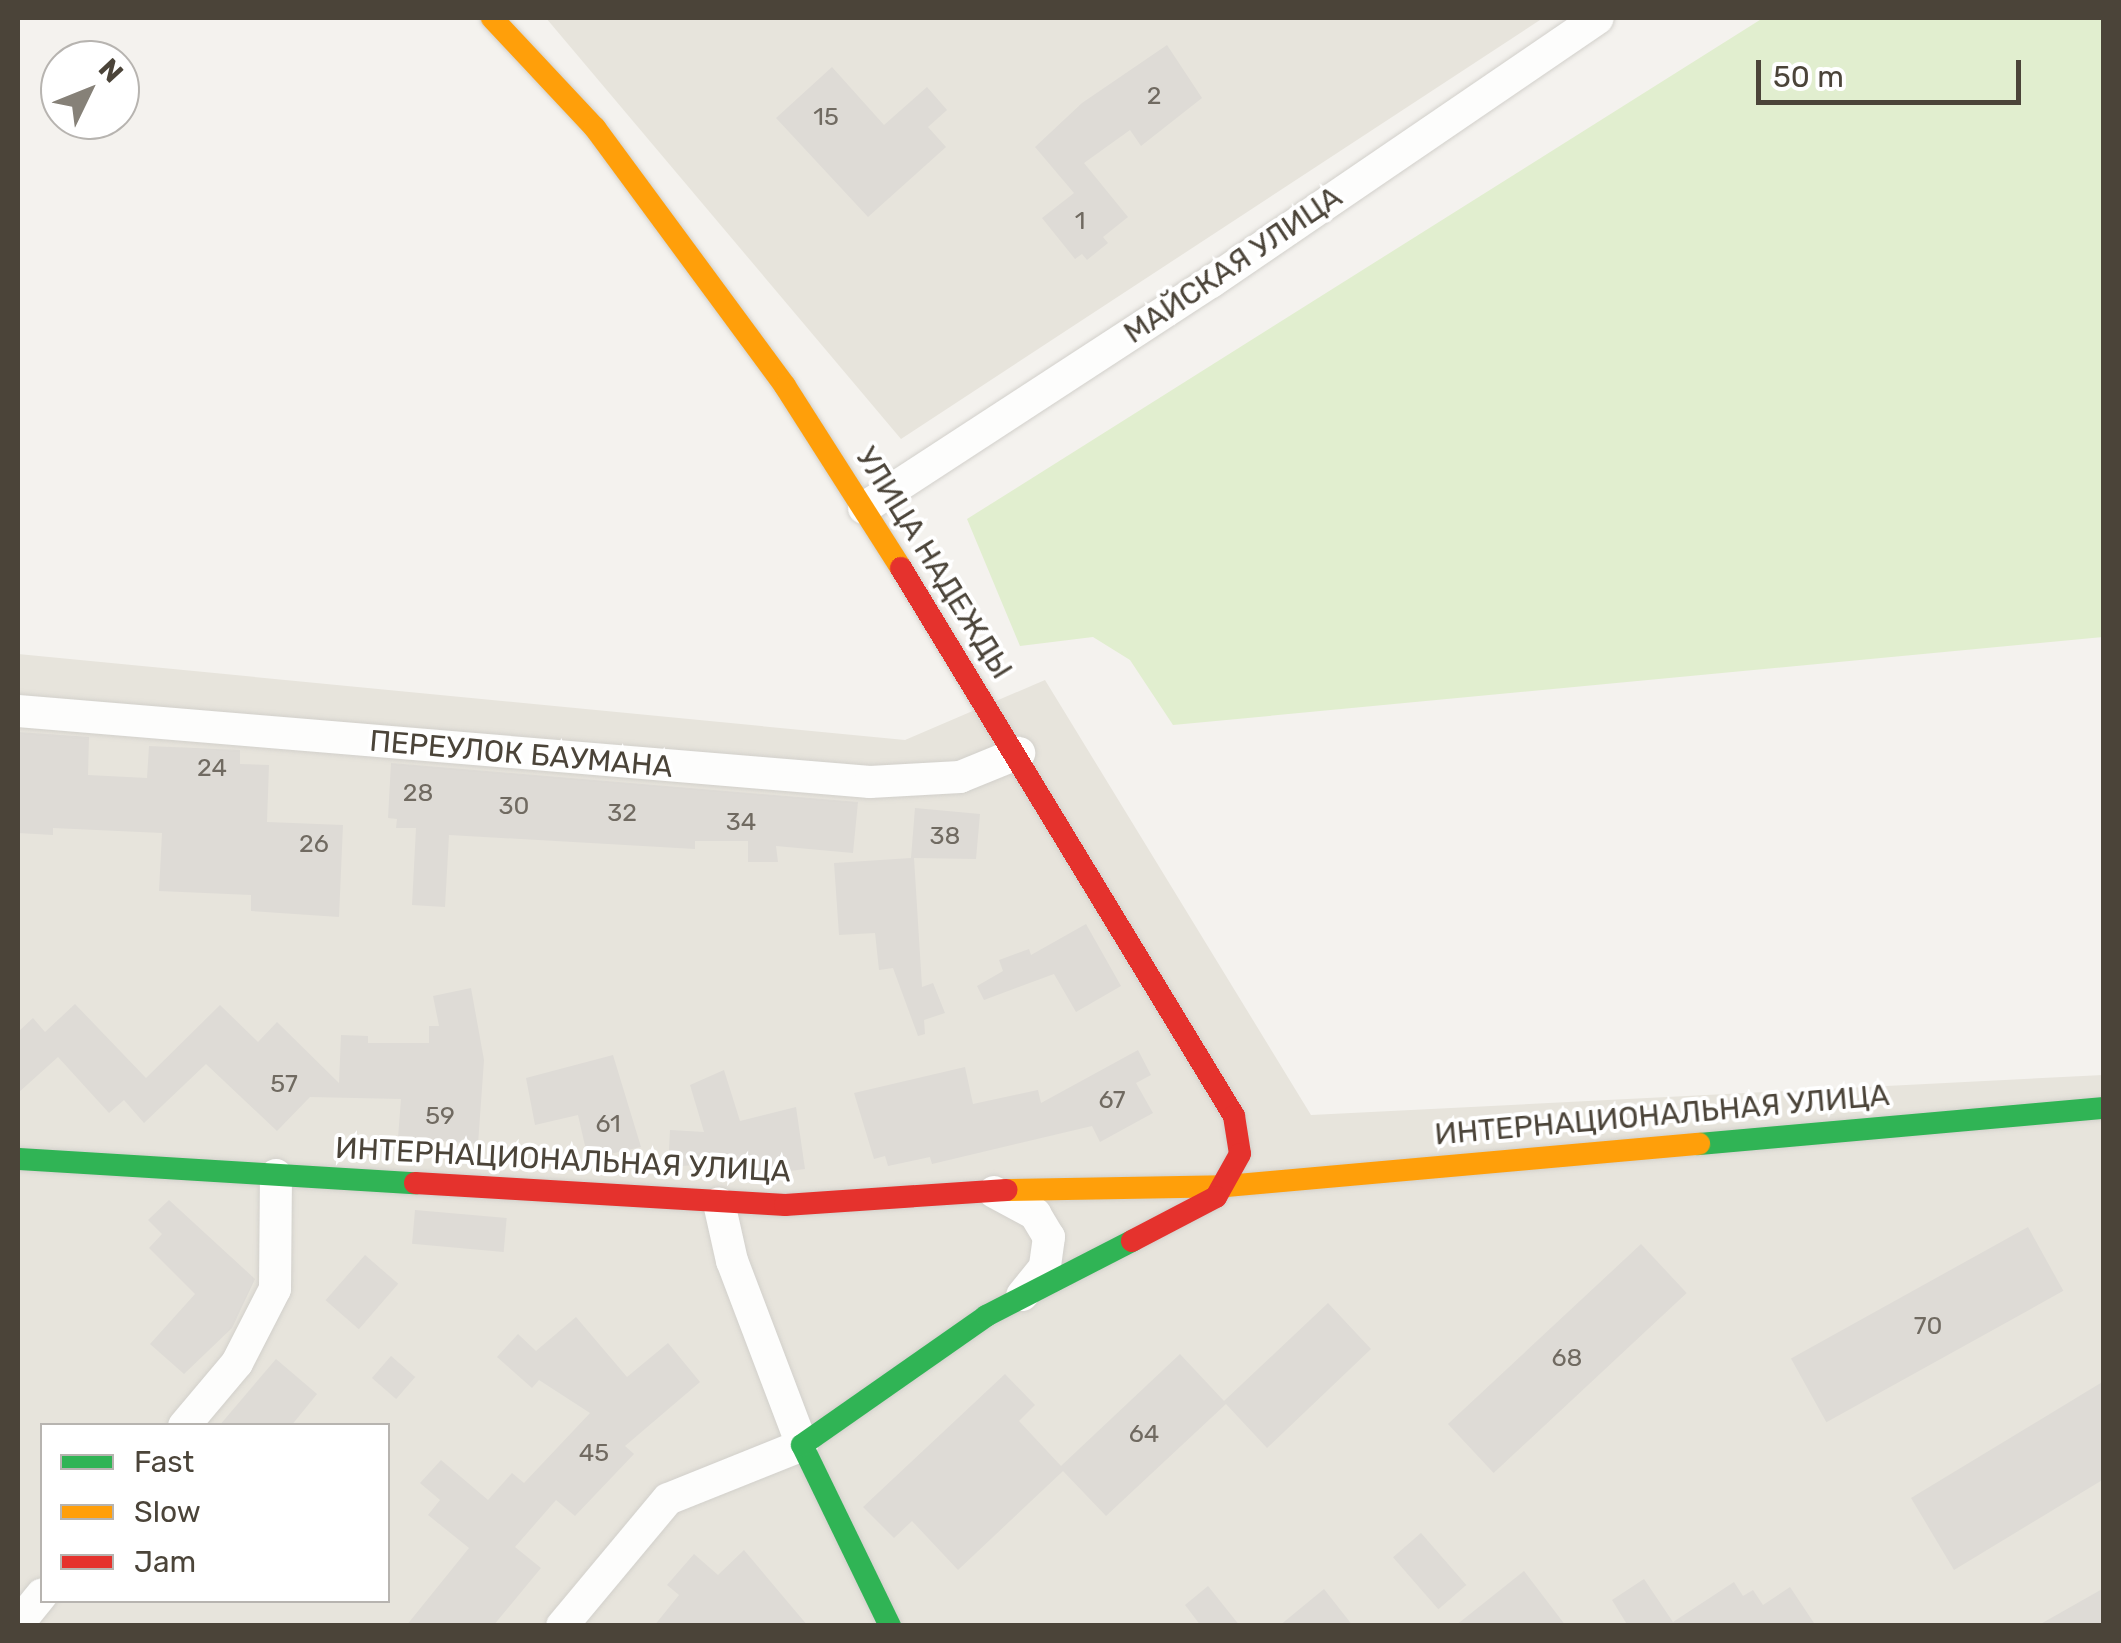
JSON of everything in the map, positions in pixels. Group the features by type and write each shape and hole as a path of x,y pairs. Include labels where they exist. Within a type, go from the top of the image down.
{"street":[{"name":"МАЙСКАЯ УЛИЦА","path":"864,508 1211,282 1598,18"},
{"name":"УЛИЦА НАДЕЖДЫ","path":"497,19 595,128 683,242 864,508 1019,753 1224,1093 1240,1154 1226,1186"},
{"name":"ПЕРЕУЛОК БАУМАНА","path":"18,711 870,782 960,777 1019,753"},
{"name":"ИНТЕРНАЦИОНАЛЬНАЯ УЛИЦА","path":"18,1159 720,1204 990,1190 1226,1186 2104,1108"},
{"path":"187,1423 237,1363 275,1289 276,1175"},
{"path":"562,1626 668,1499 802,1444 1020,1296 1178,1220 1226,1186"},
{"path":"990,1190 1035,1214 1049,1237 1045,1267 1020,1296"},
{"path":"720,1204 732,1261 802,1444 890,1626"},
{"path":"18,1624 40,1596"}],"shaded area":[{"path":"546,18 1543,18 901,439"},
{"path":"18,654 905,740 1045,680 1311,1115 2103,1075 2103,1625 18,1625"}],"green space":[{"path":"1763,18 2103,18 2103,637 1173,725 1130,660 1093,637 1020,646 967,519"}],"building":[{"path":"1167,45 1202,98 1141,146 1130,130 1084,163 1128,217 1103,237 1108,243 1087,260 1082,254 1075,259 1042,218 1074,193 1035,147 1082,103"},
{"path":"832,67 884,125 927,87 947,110 928,127 946,147 868,217 776,118"},
{"path":"18,732 89,737 88,775 147,778 149,746 240,750 240,764 269,765 267,822 343,825 339,917 251,911 251,895 159,891 162,833 53,828 53,835 18,833"},
{"path":"391,763 858,802 853,853 776,846 778,862 748,862 748,841 695,841 695,849 449,835 445,907 412,905 416,828 396,828 397,819 388,818"},
{"path":"915,808 980,814 976,859 914,858 922,987 933,983 945,1013 924,1020 925,1034 918,1036 893,968 879,970 875,933 839,935 834,863 911,858"},
{"path":"1086,924 1121,986 1076,1012 1054,974 984,1000 977,986 1003,971 999,960 1029,949 1031,955"},
{"path":"471,988 484,1060 478,1144 398,1138 401,1099 310,1097 277,1131 206,1064 144,1123 124,1100 109,1113 58,1057 18,1093 18,1032 33,1018 45,1032 75,1004 146,1078 220,1005 258,1042 277,1022 339,1083 341,1035 368,1036 368,1043 429,1043 429,1026 439,1026 433,996"},
{"path":"1138,1050 1151,1075 1136,1083 1153,1113 1100,1142 1092,1126 932,1164 930,1157 888,1166 885,1156 874,1159 854,1093 965,1067 973,1104 1038,1090 1041,1103"},
{"path":"613,1055 641,1147 588,1159 578,1115 535,1125 526,1078"},
{"path":"724,1070 740,1121 796,1107 805,1169 752,1176 750,1161 668,1167 670,1130 704,1132 690,1085"},
{"path":"169,1200 255,1279 232,1328 184,1374 150,1344 195,1294 149,1248 162,1234 148,1220"},
{"path":"415,1210 507,1218 504,1252 412,1244"},
{"path":"2028,1227 2063,1291 1826,1422 1791,1358"},
{"path":"1641,1244 1687,1293 1494,1473 1448,1424"},
{"path":"365,1255 398,1284 359,1329 326,1300"},
{"path":"1328,1303 1371,1349 1267,1448 1226,1404 1106,1516 1063,1471 958,1570 912,1521 894,1538 863,1507 1005,1374 1035,1405 1019,1421 1061,1466 1180,1354 1224,1401"},
{"path":"576,1317 627,1377 668,1343 700,1382 625,1446 634,1454 575,1516 556,1500 515,1547 541,1568 493,1626 406,1626 469,1548 428,1515 440,1500 420,1483 441,1460 488,1500 512,1473 524,1483 590,1413 539,1380 532,1388 497,1357 518,1334 536,1351"},
{"path":"391,1356 415,1377 396,1399 372,1378"},
{"path":"276,1359 317,1394 293,1423 222,1423"},
{"path":"2104,1381 2104,1479 1954,1570 1911,1498"},
{"path":"1421,1533 1466,1585 1438,1609 1393,1557"},
{"path":"744,1550 808,1626 654,1626 679,1595 667,1585 694,1554 718,1575"},
{"path":"1524,1571 1566,1626 1455,1626"},
{"path":"1644,1579 1673,1622 1734,1582 1743,1596 1753,1590 1763,1605 1790,1587 1816,1626 1628,1626 1612,1600"},
{"path":"1208,1586 1240,1626 1201,1626 1185,1605"},
{"path":"2104,1588 2104,1626 2037,1626"},
{"path":"1324,1589 1353,1626 1279,1626"}],"traffic: fast":[{"path":"1699,1144 2104,1108"},
{"path":"18,1159 415,1183"},
{"path":"890,1626 802,1445 986,1316 1132,1241"}],"traffic: slow":[{"path":"492,18 595,128 785,386 901,568"},
{"path":"1006,1190 1226,1186 1699,1144"}],"traffic: jam":[{"path":"901,568 1234,1116 1240,1154 1216,1197 1132,1241"},
{"path":"415,1183 785,1205 1006,1190"}]}
